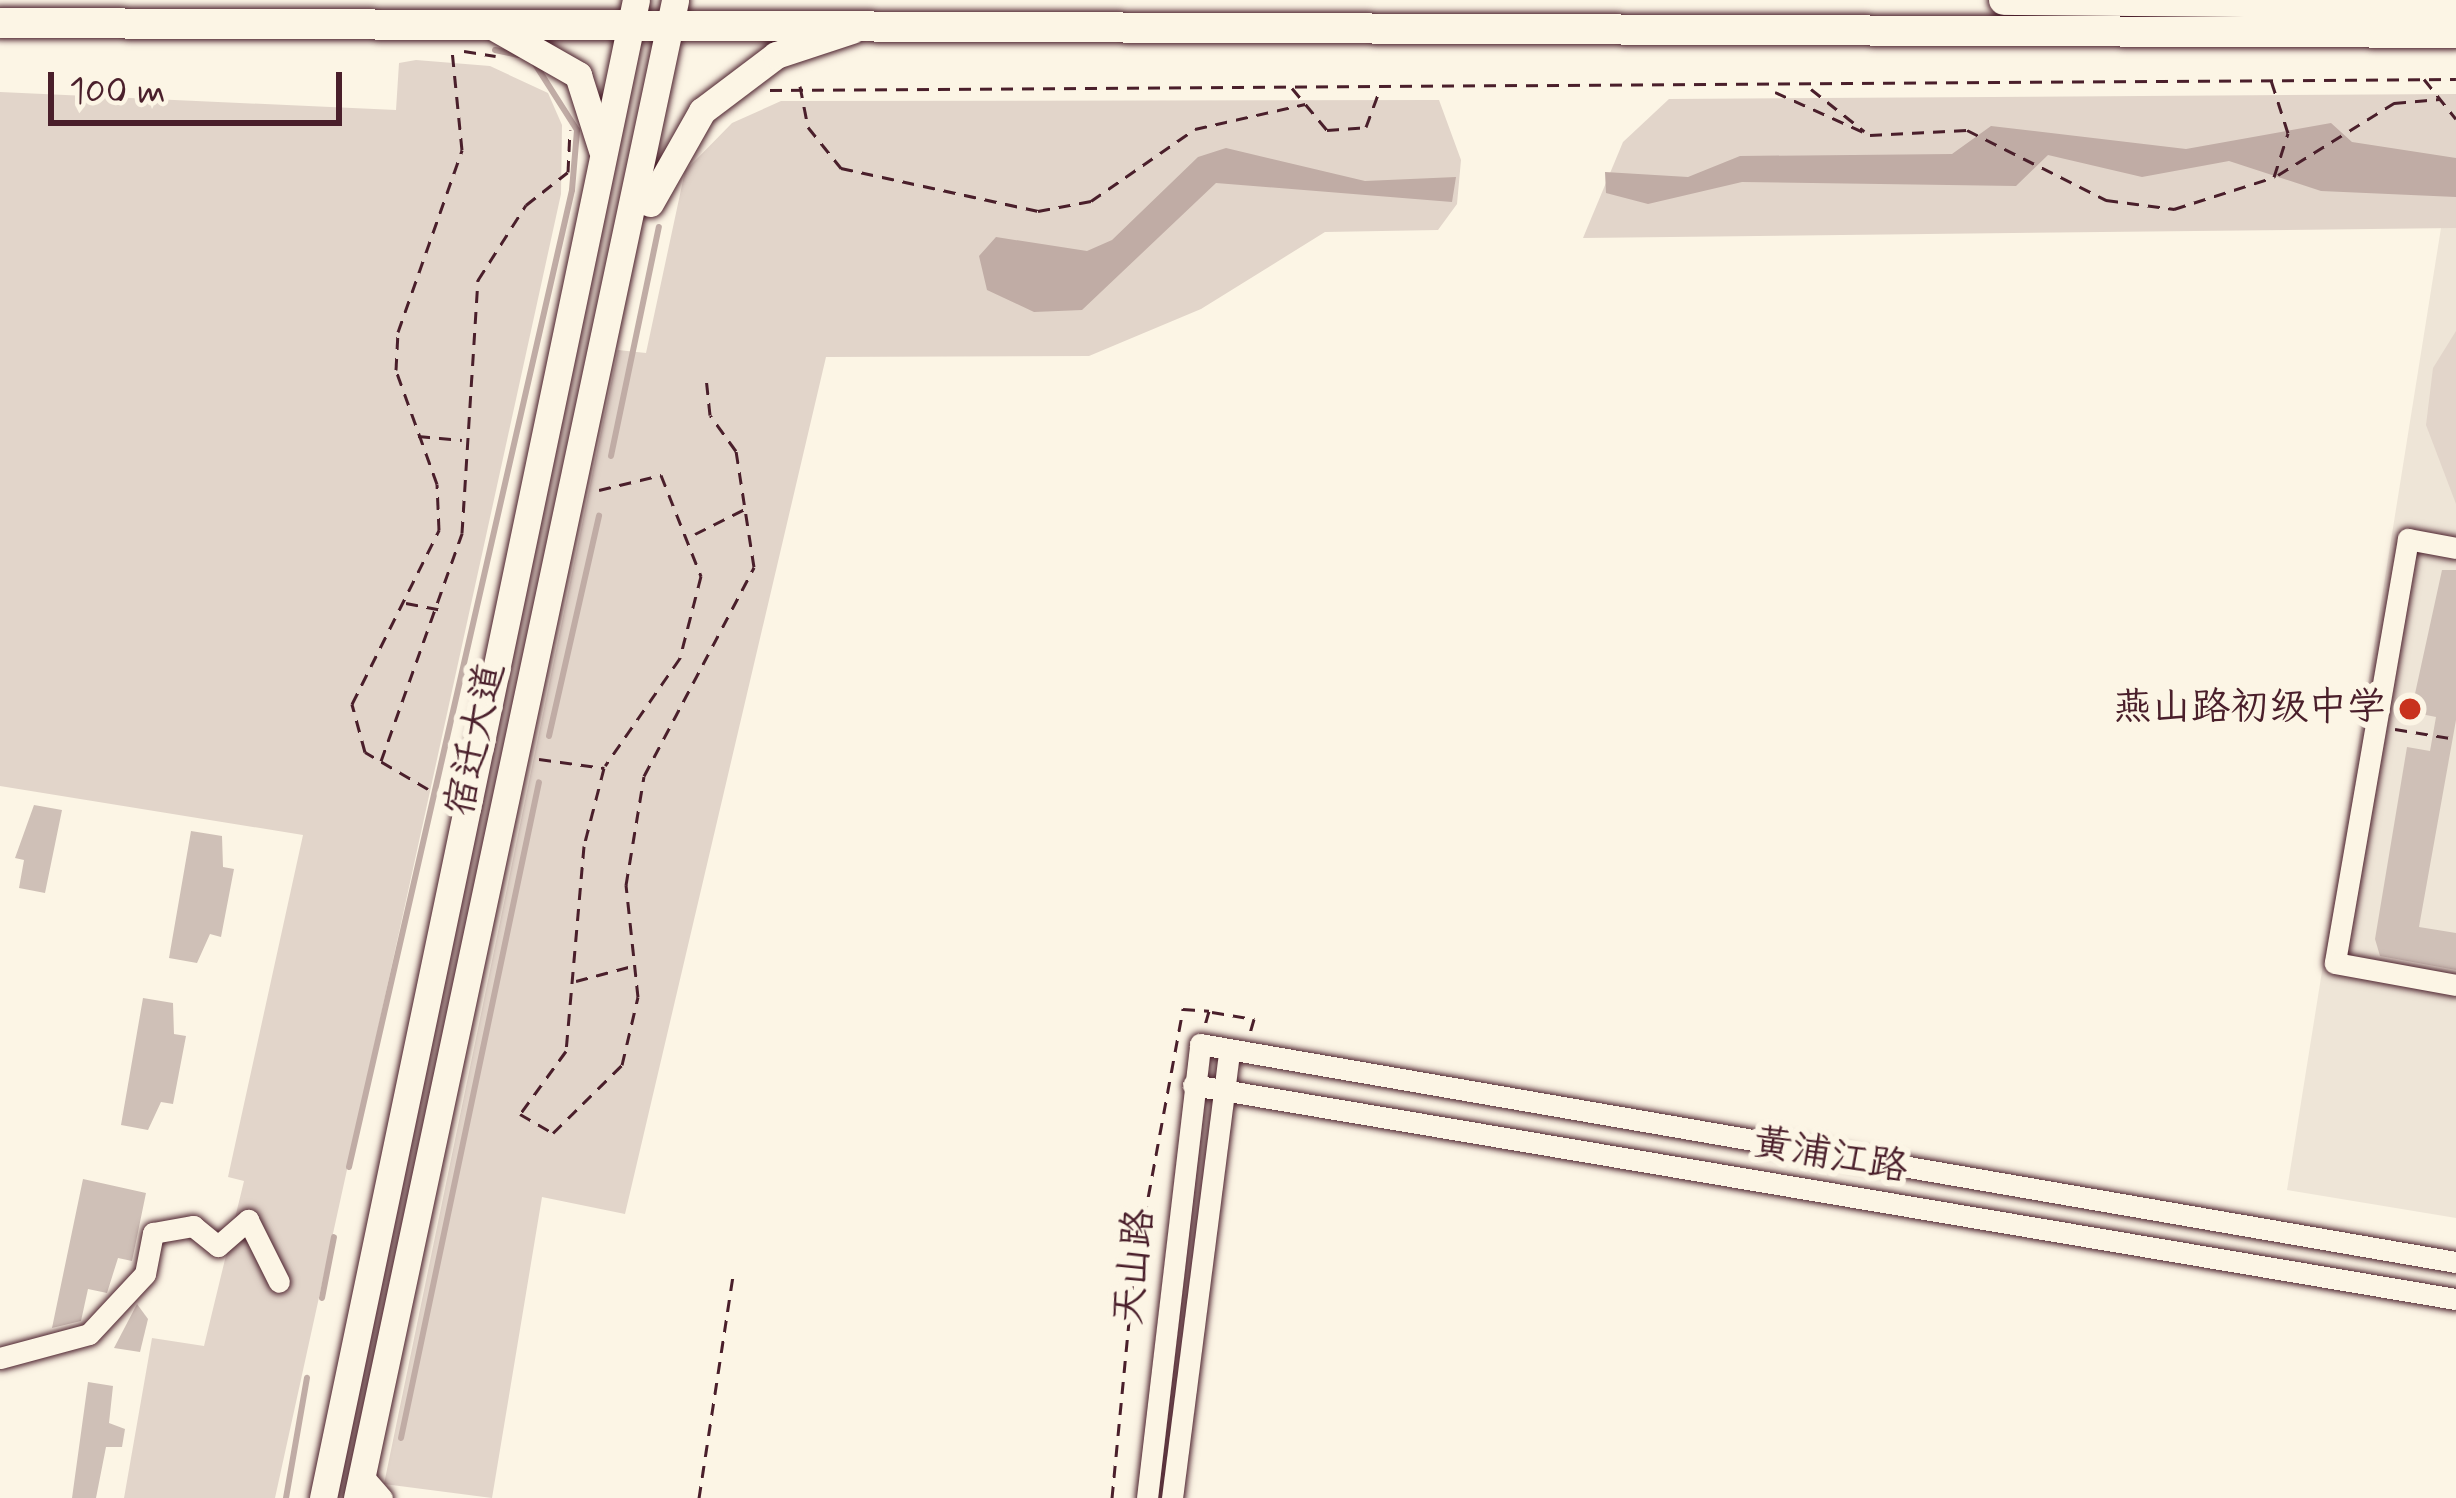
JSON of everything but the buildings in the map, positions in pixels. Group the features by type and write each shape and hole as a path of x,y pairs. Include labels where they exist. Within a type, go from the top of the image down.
{"highway":[{"path":"2004,0 2456,4"},
{"path":"0,23 490,25 674,13 858,28 2456,34"}],"main road":[{"name":"宿迁大道","path":"359,1486 674,13"},
{"name":"宿迁大道","path":"323,1498 635,14"},
{"path":"490,25 578,75 601,121 603,175"},
{"path":"613,302 667,155 702,111 776,56 858,28"}],"street":[{"path":"2456,548 2408,539 2335,963 2456,985"},
{"name":"黄浦江路","path":"1200,1044 2456,1262"},
{"name":"天山路","path":"1147,1498 1200,1044"},
{"name":"天山路","path":"1172,1498 1219,1091 1229,1049"},
{"name":"黄浦江路","path":"1193,1085 2456,1299"},
{"path":"0,1358 88,1334 145,1274 153,1233 193,1226 218,1246 248,1220 279,1282"},
{"path":"359,1486 382,1498"}],"path":[{"path":"428,49 504,58"},
{"path":"428,790 381,761 353,730 352,704 404,603 442,507 416,436 398,332 462,150 452,50"},
{"path":"2270,78 2288,134 2274,176"},
{"path":"750,95 799,84 1810,89 2270,78 2456,79"},
{"path":"2424,79 2456,119"},
{"path":"799,84 808,127 841,168 1038,211 1091,201 1195,130 1305,104"},
{"path":"1291,87 1327,130 1366,128 1381,88"},
{"path":"1772,89 1870,135 1967,130 2134,206 2216,204 2274,176 2394,103 2440,99"},
{"path":"1810,89 1870,135"},
{"path":"381,761 439,609 462,533 464,440 478,280 526,205 568,172 566,114"},
{"path":"572,489 661,475 693,535 696,617 662,689 604,768 584,846 574,981 561,1064 526,1093 520,1114 553,1133 622,1065 636,965 626,885 644,776 746,599 748,507 706,380"},
{"path":"416,436 464,440"},
{"path":"693,535 748,507"},
{"path":"404,603 439,609"},
{"path":"2376,725 2456,739"},
{"path":"514,756 604,768"},
{"path":"574,981 636,965"},
{"path":"1112,1498 1133,1279 1183,1009 1209,1011 1200,1044"},
{"path":"698,1498 734,1276"}],"shaded area":[{"path":"399,63 490,66 548,93 562,125 561,194 275,1498 124,1498 152,1338 204,1346 244,1181 228,1177 303,835 0,786 0,92 396,110"},
{"path":"2456,94 2456,228 1583,238 1623,142 1669,99"},
{"path":"1439,100 1461,160 1457,204 1438,230 1325,232 1201,309 1089,356 826,357 625,1214 542,1197 492,1498 384,1484 618,350 646,353 685,171 732,123 781,101"},
{"path":"2331,123 2352,142 2456,158 2456,197 2321,191 2229,161 2142,177 2048,155 2016,186 1742,182 1648,204 1606,193 1605,172 1688,177 1740,156 1952,154 1991,126 2186,149"},
{"path":"1226,148 1365,181 1456,177 1452,202 1216,183 1082,310 1034,312 987,290 979,256 996,237 1087,251 1112,240 1198,157"},
{"name":"燕山路初级中学","path":"2441,228 2456,228 2456,1218 2287,1190"},
{"path":"2456,331 2456,504 2426,425 2433,368"}],"waterway":[{"path":"495,50 518,55"},
{"path":"349,1167 572,190 577,130 535,64"},
{"path":"611,456 659,227"},
{"path":"549,736 599,516"},
{"path":"401,1438 539,782"},
{"path":"322,1298 334,1237"},
{"path":"286,1498 307,1378"}],"place":[{"name":"燕山路初级中学","path":"2410,709"}]}
